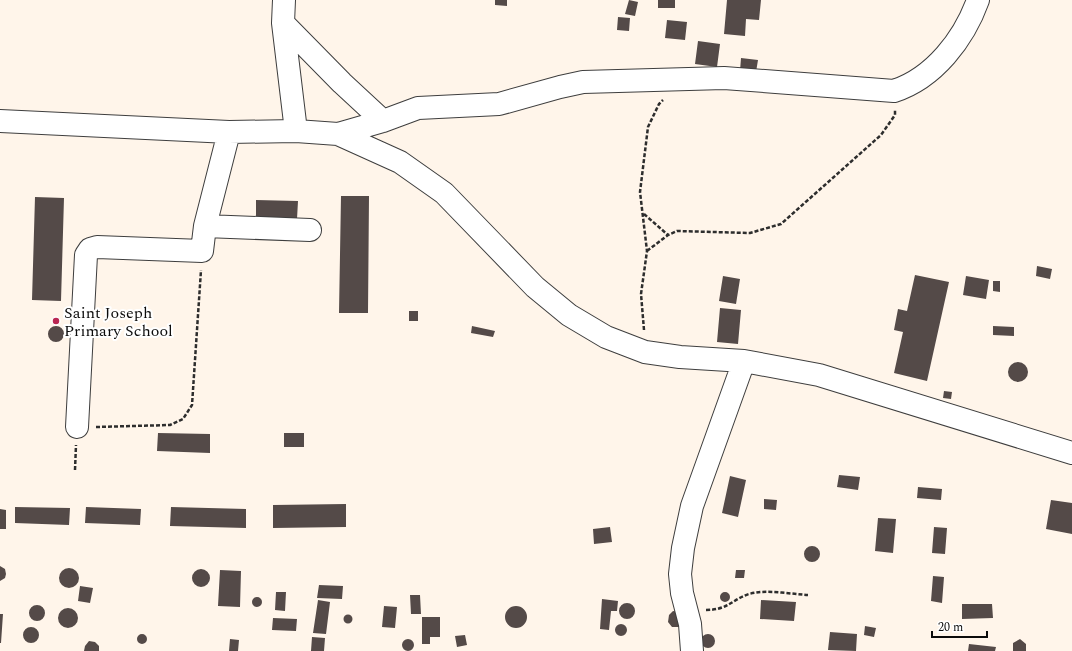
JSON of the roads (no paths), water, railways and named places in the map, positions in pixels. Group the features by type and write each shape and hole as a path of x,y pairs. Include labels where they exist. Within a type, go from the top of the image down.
{"street":[{"path":"284,0 283,23 296,131"},
{"path":"0,121 229,132 296,131 338,134 383,121 418,108 499,104 560,86 583,82 724,78 894,91 911,86 947,56 972,16 978,0"},
{"path":"283,23 342,83 383,121"},
{"path":"77,427 86,255 90,249 97,246 202,251 205,226 229,132"},
{"path":"338,134 400,162 444,193 536,287 569,315 606,337 645,352 744,361 819,375 1072,453"},
{"path":"205,226 310,230"},
{"path":"692,651 690,624 680,574 683,548 692,506 744,361"}],"place":[{"name":"Saint Joseph Primary School","path":"56,321"}]}
